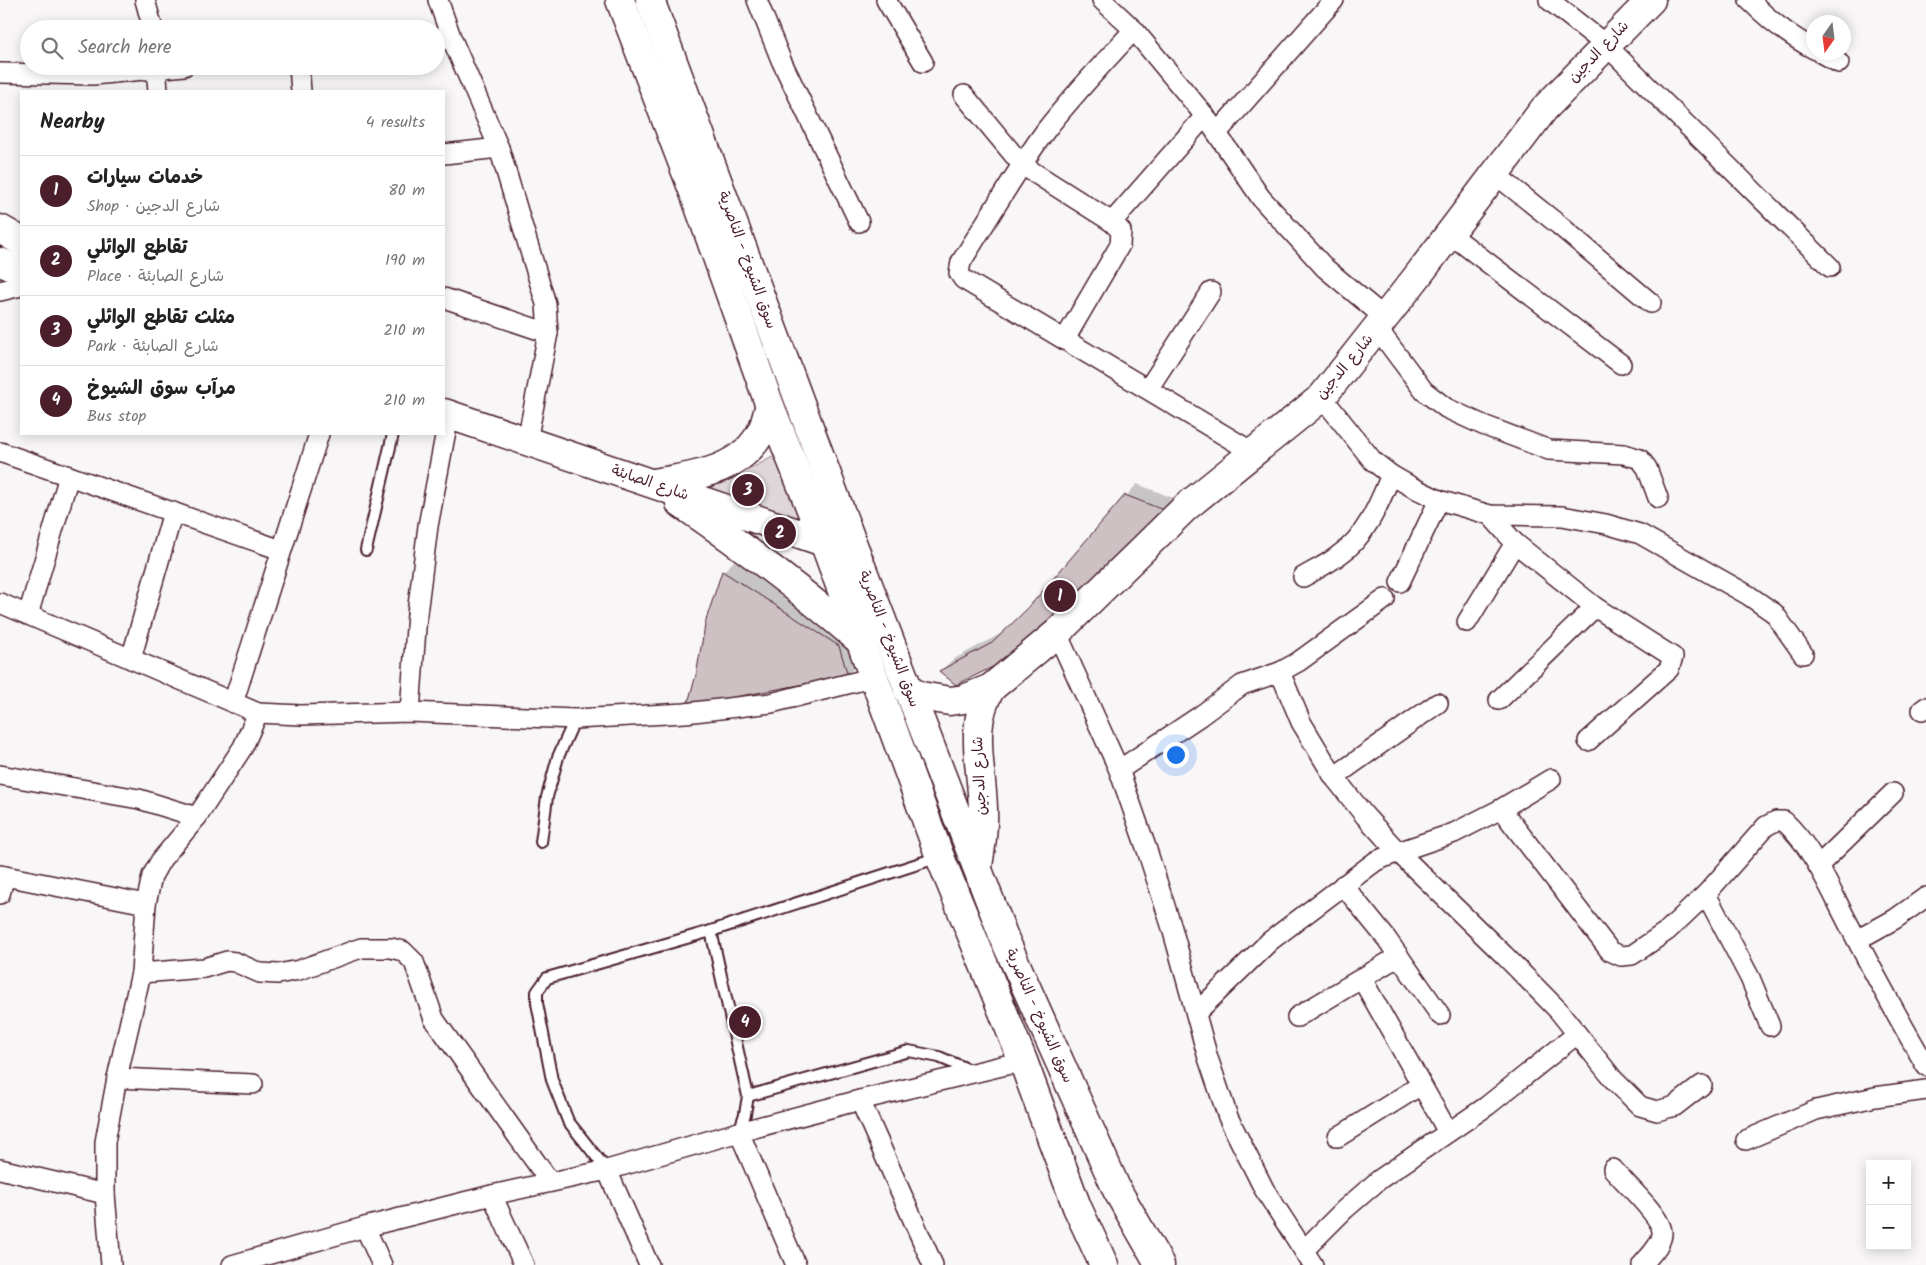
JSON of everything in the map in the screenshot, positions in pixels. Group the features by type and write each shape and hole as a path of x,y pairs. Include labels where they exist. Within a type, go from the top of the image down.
{"main road":[{"name":"سوق الشيوخ - الناصرية","path":"620,0 696,198 770,406 875,677 940,857 1023,1061 1078,1207 1104,1265"},
{"name":"سوق الشيوخ - الناصرية","path":"650,0 856,554 1005,940 1117,1190 1160,1265"},
{"name":"شارع الدجين","path":"908,690 928,698 950,701 971,697 991,688 1057,633 1186,507 1322,397 1450,234 1544,109 1651,0"},
{"path":"0,229 20,241"},
{"path":"0,262 20,270"},
{"path":"652,484 707,473 730,464 748,449 762,430 770,406"},
{"name":"شارع الصابئة","path":"446,414 856,554"},
{"path":"652,484 759,558 811,598 860,641"},
{"name":"شارع الدجين","path":"978,866 984,812 978,723 982,705 991,688"},
{"path":"1078,1207 1117,1190"}],"street":[{"path":"145,0 151,20"},
{"path":"438,0 441,20"},
{"path":"757,0 785,69 859,222"},
{"path":"886,0 923,62"},
{"path":"1102,0 1134,30 1205,116 1261,198 1325,268 1381,323 1424,391 1446,408 1483,425 1549,450 1624,454 1640,458 1647,468 1658,498"},
{"path":"1217,133 1334,0"},
{"path":"1550,0 1606,45 1830,267"},
{"path":"1750,0 1766,17 1806,45"},
{"path":"1134,30 1066,105 1022,165 961,262 959,273 963,279 1254,453"},
{"path":"445,40 499,148 546,304 548,333 527,441"},
{"path":"1833,60 1839,64"},
{"path":"0,73 20,73"},
{"path":"157,75 158,90"},
{"path":"299,75 300,90"},
{"path":"964,95 1022,165 1112,222 1121,231 1120,245 1065,339"},
{"path":"1112,222 1205,116"},
{"path":"445,154 499,148"},
{"path":"1495,174 1559,224 1651,303"},
{"path":"1450,234 1621,364"},
{"path":"0,291 20,286"},
{"path":"1148,389 1211,292"},
{"path":"445,298 548,333"},
{"path":"1322,397 1373,461 1391,475 1439,500 1490,515 1562,516 1606,524 1640,534 1748,595 1774,613 1803,654"},
{"path":"233,702 319,435"},
{"path":"410,712 417,614 428,526 443,435"},
{"path":"0,452 281,550"},
{"path":"1303,577 1341,554 1362,532 1379,504 1391,475"},
{"path":"28,615 69,476"},
{"path":"1400,582 1439,500"},
{"path":"131,659 172,512"},
{"path":"1490,515 1515,543 1595,607 1673,657 1669,669 1588,741"},
{"path":"1467,622 1515,543"},
{"path":"1118,770 1200,716 1242,684 1280,672 1305,657 1385,599"},
{"path":"0,603 258,713 301,715 410,712 575,718 685,713 771,703 875,677"},
{"path":"1499,700 1595,607"},
{"path":"1057,633 1118,770 1148,850 1197,1012 1208,1058 1228,1117 1264,1189 1309,1258 1344,1210 1380,1179 1487,1106 1577,1034"},
{"path":"1280,672 1301,722 1334,777 1398,852 1558,1010 1613,1079 1640,1106 1657,1110 1675,1106 1702,1085"},
{"path":"1334,777 1438,703"},
{"path":"111,1265 105,1194 105,1142 117,1078 142,973 146,904 152,876 161,860 197,817 243,747 258,713"},
{"path":"0,774 139,799 197,817"},
{"path":"1197,1012 1270,942 1343,885 1376,862 1398,852 1454,833 1501,809 1551,779"},
{"path":"1818,866 1893,793"},
{"path":"1501,809 1610,951 1621,956 1632,955 1667,931 1706,894 1766,826 1776,821 1784,821 1798,834 1818,866 1898,1018 1926,1066"},
{"path":"0,894 2,875 146,904"},
{"path":"1343,885 1400,956 1440,1015"},
{"path":"1706,894 1750,978 1770,1026"},
{"path":"1857,940 1895,919 1926,897"},
{"path":"142,973 204,968 227,961 235,962 260,973 278,974 299,970 361,948 391,948 403,951 414,962 434,1019 550,1182"},
{"path":"1297,1018 1400,956"},
{"path":"1362,979 1448,1132"},
{"path":"232,1265 365,1227 492,1195 607,1170 738,1132 860,1100 1023,1061"},
{"path":"117,1078 253,1084"},
{"path":"1338,1137 1421,1085"},
{"path":"1746,1140 1816,1110 1876,1097 1926,1090"},
{"path":"860,1100 933,1265"},
{"path":"738,1132 796,1265"},
{"path":"0,1168 105,1194"},
{"path":"1613,1169 1658,1220 1662,1232 1659,1244 1642,1265"},
{"path":"607,1170 649,1265"},
{"path":"492,1195 524,1265"},
{"path":"365,1227 382,1265"}],"lane":[{"path":"366,550 393,435"},
{"path":"541,842 547,797 558,757 575,718"},
{"path":"607,1170 568,1121 552,1080 537,1002 537,992 547,978 711,932 940,857"},
{"path":"711,932 748,1096 745,1114 738,1132"},
{"path":"748,1096 909,1051 939,1057 976,1072"}],"shaded area":[{"path":"782,452 803,524 701,491 703,484 722,484"}],"building":[{"path":"1125,495 1166,511 1017,655 956,685 939,671 992,643 1028,608"},
{"path":"722,571 839,646 848,676 687,706 696,675 706,620"}],"place":[{"name":"مثلث تقاطع الوائلي","path":"748,490"},
{"name":"تقاطع الوائلي","path":"780,533"},
{"name":"خدمات سيارات","path":"1060,596"},
{"name":"مرآب سوق الشيوخ","path":"745,1022"}]}
